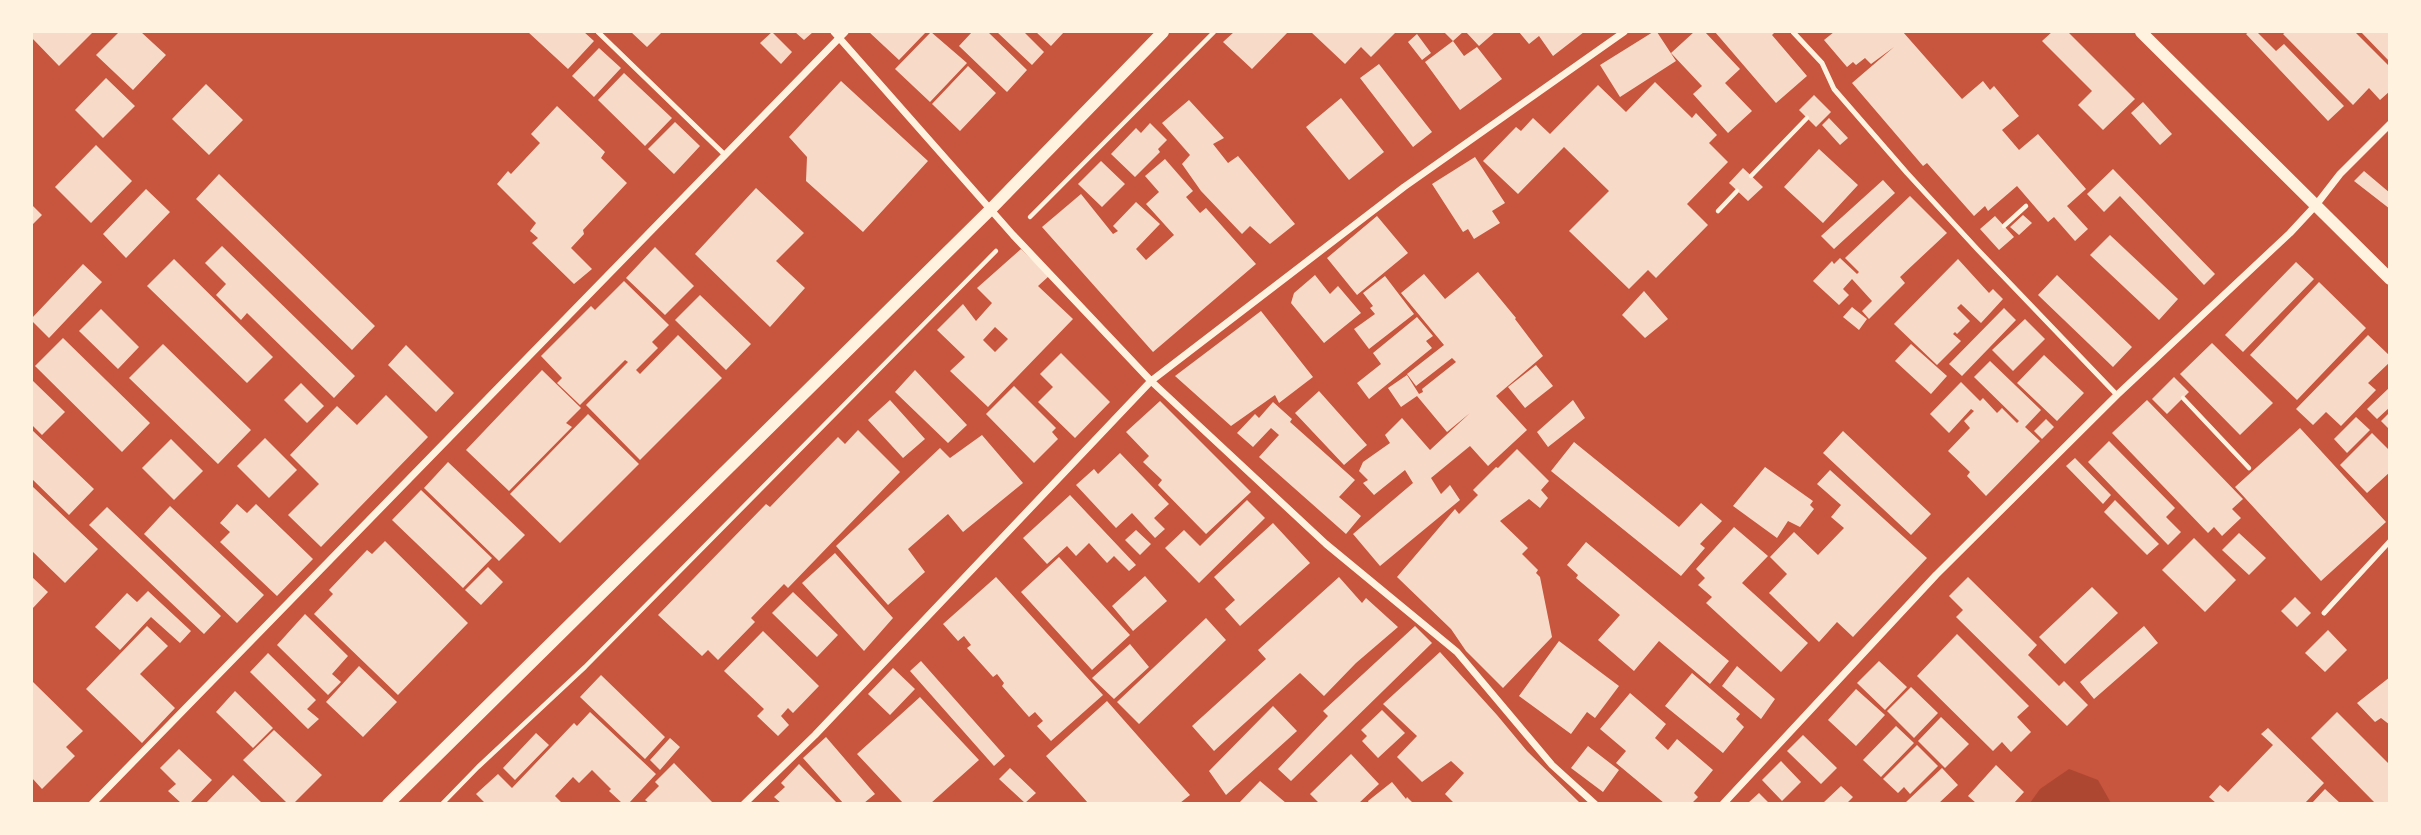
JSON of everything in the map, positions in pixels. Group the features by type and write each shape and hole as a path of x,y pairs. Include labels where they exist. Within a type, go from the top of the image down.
{"street":[{"path":"388,803 991,209 1163,32"},
{"path":"744,803 815,735 1151,381 1404,187 1624,32"},
{"path":"2141,32 2389,279"},
{"path":"92,803 725,155 840,33 1013,235 1151,381 1326,544 1457,652 1552,765 1595,803"},
{"path":"1723,803 1936,575 2117,395 2290,233 2340,174 2389,124"}],"lane":[{"path":"598,32 725,155"},
{"path":"1793,32 1822,63 1834,89 1907,173 2117,395"},
{"path":"2324,613 2389,541"}],"path":[{"path":"442,803 584,667 1214,32"},
{"path":"1751,176 1807,118"},
{"path":"1717,211 1737,191"},
{"path":"2004,226 2026,205"},
{"path":"2183,398 2249,468"}],"shaded area":[{"path":"2069,769 2098,780 2111,803 2030,803 2040,789"}],"building":[{"path":"32,32 93,32 59,66 32,38"},
{"path":"119,32 141,32 166,55 133,90 96,55"},
{"path":"528,32 584,32 594,41 568,69"},
{"path":"631,32 662,32 647,47"},
{"path":"772,32 792,52 781,64 760,43"},
{"path":"795,32 813,32 804,40"},
{"path":"869,32 926,32 899,60"},
{"path":"931,32 967,63 930,102 895,69"},
{"path":"972,32 988,32 1027,70 1007,92 959,46"},
{"path":"997,32 1024,32 1044,52 1032,65"},
{"path":"1036,32 1064,32 1051,46"},
{"path":"1234,32 1288,32 1252,69 1223,42"},
{"path":"1311,32 1396,32 1371,57 1361,47 1345,64"},
{"path":"1444,32 1463,32 1453,41"},
{"path":"1466,32 1495,32 1479,46"},
{"path":"1519,32 1584,32 1553,56 1539,36 1529,44"},
{"path":"1657,32 1676,61 1620,97 1600,65"},
{"path":"1694,32 1705,32 1740,69 1725,83 1752,111 1728,133 1693,94 1702,86 1671,53"},
{"path":"1715,32 1775,32 1772,35 1807,76 1776,103"},
{"path":"1834,32 1903,32 1962,99 1983,81 1990,90 1994,86 2019,116 2002,130 2019,150 2038,134 2086,189 2067,206 2088,229 2075,241 2054,217 2048,222 2017,186 1988,211 1985,206 1974,216 1927,163 1923,166 1852,83 1894,47 1871,64 1865,58 1856,65 1853,62 1847,67 1824,40"},
{"path":"2052,32 2068,32 2135,99 2103,130 2078,105 2092,91 2042,41"},
{"path":"2257,32 2276,51 2284,44 2344,106 2328,121 2246,34"},
{"path":"2355,32 2390,67 2390,91 2380,100 2369,88 2353,105 2283,34"},
{"path":"2361,32 2390,32 2390,62"},
{"path":"1417,34 1431,53 1422,60 1408,42"},
{"path":"1453,41 1464,56 1477,47 1502,79 1460,110 1425,62"},
{"path":"599,48 621,68 594,97 572,76"},
{"path":"1379,64 1432,132 1413,147 1360,78"},
{"path":"968,66 996,93 960,131 932,104"},
{"path":"624,73 672,118 645,146 598,100"},
{"path":"106,78 135,106 103,138 75,110"},
{"path":"841,81 928,161 863,232 806,181 807,157 789,137"},
{"path":"1655,82 1692,118 1696,113 1717,135 1709,143 1728,162 1687,204 1708,225 1656,278 1648,270 1629,289 1569,231 1609,191 1564,147 1518,194 1483,161 1516,127 1521,131 1533,118 1550,134 1598,85 1626,112"},
{"path":"206,84 243,120 209,155 172,119"},
{"path":"1814,95 1831,112 1816,127 1799,110"},
{"path":"1341,98 1384,152 1349,180 1306,127"},
{"path":"1189,100 1224,138 1213,144 1228,163 1238,156 1295,224 1270,244 1250,226 1242,234 1201,191 1182,164 1190,155 1162,123"},
{"path":"2143,102 2172,134 2160,145 2131,113"},
{"path":"557,106 605,152 601,158 627,183 583,230 584,234 571,248 592,269 574,284 532,243 538,238 530,231 536,223 497,184 508,171 511,174 540,143 531,134"},
{"path":"1829,118 1848,138 1840,145 1822,125"},
{"path":"675,122 700,146 674,174 648,149"},
{"path":"1150,123 1167,140 1158,149 1160,152 1135,177 1111,154 1136,128 1141,133"},
{"path":"96,145 132,181 91,223 55,187"},
{"path":"1819,149 1858,185 1823,223 1784,187"},
{"path":"1475,157 1505,203 1492,211 1500,223 1474,239 1468,229 1463,232 1432,184"},
{"path":"1165,159 1193,191 1186,197 1200,213 1206,208 1256,264 1153,352 1042,227 1081,194 1113,234 1118,231 1113,226 1136,202 1160,224 1136,249 1146,260 1174,235 1146,204 1159,192 1145,176"},
{"path":"1101,161 1125,184 1102,207 1078,184"},
{"path":"1743,168 1763,187 1748,201 1729,183"},
{"path":"2113,169 2215,274 2204,285 2120,196 2104,212 2087,194"},
{"path":"2364,171 2390,193 2390,209 2354,181"},
{"path":"219,174 375,326 352,350 196,199"},
{"path":"1883,180 1895,193 1834,249 1821,236"},
{"path":"756,188 804,233 776,261 805,288 770,327 695,254"},
{"path":"146,189 170,212 126,258 103,234"},
{"path":"1910,196 1947,233 1900,277 1905,283 1869,319 1862,311 1872,301 1852,279 1843,289 1849,295 1839,305 1813,281 1832,261 1834,264 1840,258 1857,274 1859,272 1845,258"},
{"path":"32,205 42,215 32,225"},
{"path":"2023,215 2032,223 2019,235 2010,227"},
{"path":"1377,216 1408,253 1357,295 1327,258"},
{"path":"1995,216 2014,237 1999,250 1980,229"},
{"path":"2110,235 2178,299 2159,320 2090,255"},
{"path":"222,246 355,376 334,398 247,313 241,320 216,295 226,284 205,263"},
{"path":"655,247 694,286 665,315 626,278"},
{"path":"1021,249 1049,276 1038,286 1073,319 988,407 950,371 965,357 937,330 963,304 976,321 992,303 977,288","holes":["995,327 1008,339 995,352 983,340"]},
{"path":"174,259 273,357 247,383 147,286"},
{"path":"1958,259 1989,293 1993,289 2003,299 1981,323 1961,304 1957,308 1970,321 1957,334 1953,334 1961,341 1937,365 1894,324"},
{"path":"2296,262 2314,279 2243,352 2225,335"},
{"path":"83,264 102,282 49,338 32,318"},
{"path":"1478,272 1543,356 1496,396 1527,430 1488,466 1470,446 1431,478 1441,494 1450,485 1460,500 1380,566 1353,534 1413,483 1405,470 1374,495 1363,483 1368,480 1359,471 1363,462 1390,443 1385,435 1402,418 1430,450 1470,413 1447,432 1417,396 1401,407 1388,388 1407,375 1419,394 1456,362 1452,358 1416,386 1407,374 1444,345 1401,293 1424,274 1445,299"},
{"path":"1315,275 1330,294 1338,286 1361,313 1324,343 1291,303 1294,293"},
{"path":"2057,275 2132,347 2113,367 2038,295"},
{"path":"1385,276 1414,314 1369,349 1354,329 1375,314 1370,308 1373,306 1363,293"},
{"path":"624,281 669,325 652,342 658,348 636,370 640,374 678,335 722,378 640,460 586,405 628,362 625,360 580,405 557,383 562,378 541,356 591,306 595,310"},
{"path":"2319,282 2366,328 2297,400 2250,355"},
{"path":"1644,291 1668,319 1645,338 1622,315"},
{"path":"700,295 751,344 726,370 675,320"},
{"path":"1852,307 1867,319 1859,330 1843,317"},
{"path":"2004,308 2016,320 1962,376 1949,364"},
{"path":"101,309 139,347 118,369 79,331"},
{"path":"1261,311 1313,377 1279,403 1275,395 1231,426 1175,376"},
{"path":"1417,317 1433,336 1426,341 1432,348 1369,399 1357,383 1381,364 1373,353"},
{"path":"2025,319 2045,339 2013,371 1992,350"},
{"path":"2368,335 2390,356 2390,362 2368,383 2376,390 2341,426 2326,412 2313,425 2296,409"},
{"path":"63,338 150,423 122,452 35,366"},
{"path":"2212,343 2273,403 2240,435 2180,374"},
{"path":"163,344 251,430 218,464 129,378"},
{"path":"1911,344 1947,376 1931,394 1895,361"},
{"path":"406,345 454,393 436,412 388,365"},
{"path":"1061,353 1110,402 1075,438 1038,402 1053,387 1040,374"},
{"path":"2044,355 2084,393 2057,421 2017,383"},
{"path":"1990,361 2041,410 2025,427 2040,441 1986,496 1967,476 1970,472 1948,451 1970,428 1964,421 1974,411 1971,409 1949,433 1930,414 1961,382 1980,401 1983,398 1997,413 2002,408 2017,423 2019,421 1974,377"},
{"path":"1536,365 1553,386 1525,408 1508,387"},
{"path":"542,370 581,408 566,423 572,427 509,491 466,450"},
{"path":"915,370 967,425 948,443 895,392"},
{"path":"2174,377 2189,392 2167,414 2152,399"},
{"path":"32,380 65,412 42,435 32,425"},
{"path":"301,383 324,406 307,423 284,400"},
{"path":"1014,386 1056,428 1052,432 1058,439 1034,463 986,414"},
{"path":"2390,387 2390,407 2377,419 2367,409"},
{"path":"1319,391 1367,445 1344,465 1295,413"},
{"path":"386,395 428,437 321,547 288,515 319,484 290,455 337,406 357,425"},
{"path":"890,400 925,439 903,458 868,420"},
{"path":"1573,400 1585,418 1548,447 1537,432"},
{"path":"2147,400 2243,499 2232,509 2241,518 2222,536 2214,527 2208,533 2112,433"},
{"path":"1160,401 1251,492 1206,534 1158,485 1162,480 1143,462 1149,456 1126,432"},
{"path":"1273,402 1292,419 1290,422 1355,480 1339,497 1361,516 1346,534 1259,457 1279,435 1271,428 1253,447 1237,433 1255,414 1259,418"},
{"path":"2390,412 2390,430 2381,421"},
{"path":"588,414 639,464 560,543 510,494"},
{"path":"2356,417 2370,430 2347,453 2334,439"},
{"path":"2046,419 2054,427 2042,439 2034,431"},
{"path":"2300,428 2386,522 2321,581 2235,487"},
{"path":"32,430 94,489 69,515 32,479"},
{"path":"858,430 900,472 788,588 784,584 751,618 755,622 718,660 708,650 702,656 658,615 766,504 770,507 838,437 845,444"},
{"path":"1843,431 1931,514 1911,535 1823,453"},
{"path":"2372,433 2390,451 2390,472 2367,493 2340,465"},
{"path":"982,435 1023,483 963,532 948,514 908,549 925,572 888,605 836,546 940,448 950,458"},
{"path":"265,438 297,470 269,498 237,466"},
{"path":"171,439 203,471 174,500 142,468"},
{"path":"2109,441 2175,508 2166,517 2181,532 2168,545 2088,462"},
{"path":"1574,442 1679,527 1701,503 1722,521 1700,544 1705,548 1681,576 1551,471"},
{"path":"1517,449 1549,481 1541,490 1548,498 1540,508 1529,499 1500,521 1528,548 1522,554 1538,570 1536,573 1540,577 1552,637 1503,688 1466,651 1451,629 1397,577 1455,509 1459,514 1478,495 1473,490"},
{"path":"1120,453 1169,504 1154,518 1165,529 1155,538 1132,513 1116,528 1076,485 1094,469 1098,474"},
{"path":"2075,458 2111,495 2103,504 2066,466"},
{"path":"448,462 525,535 499,561 424,488"},
{"path":"1765,467 1813,501 1810,505 1814,509 1800,527 1788,521 1777,538 1733,506"},
{"path":"1830,470 1927,558 1853,637 1837,622 1819,642 1769,593 1787,574 1770,557 1794,532 1818,555 1844,528 1831,517 1841,505 1817,484"},
{"path":"32,486 98,549 65,583 32,551"},
{"path":"421,490 492,558 463,588 392,520"},
{"path":"1070,495 1136,565 1129,571 1114,556 1107,563 1089,543 1076,556 1067,546 1047,564 1023,538"},
{"path":"1247,500 1265,518 1199,583 1165,548 1184,530 1200,546"},
{"path":"2115,500 2159,544 2147,555 2104,512"},
{"path":"237,504 247,513 256,504 313,559 277,596 220,542 230,532 220,523"},
{"path":"170,506 264,595 237,623 144,534"},
{"path":"107,507 221,616 204,634 89,525"},
{"path":"1273,523 1310,563 1240,626 1225,609 1235,600 1214,577"},
{"path":"1734,527 1768,556 1742,583 1808,643 1781,672 1706,603 1712,597 1698,585 1705,578 1696,569"},
{"path":"1136,530 1151,544 1140,555 1125,540"},
{"path":"2239,533 2266,558 2249,575 2222,550"},
{"path":"2194,538 2236,580 2205,612 2162,570"},
{"path":"385,541 468,623 398,695 314,614 333,594 329,590 367,550 372,554"},
{"path":"1586,542 1729,661 1710,684 1659,641 1634,671 1598,640 1620,615 1576,578 1578,575 1567,565"},
{"path":"835,553 893,618 864,651 802,583"},
{"path":"1059,557 1130,635 1092,670 1021,592"},
{"path":"488,567 503,582 481,605 465,590"},
{"path":"1145,576 1167,601 1133,631 1112,606"},
{"path":"32,577 48,592 32,609"},
{"path":"996,577 1103,695 1051,741 1037,726 1043,721 1035,712 1029,717 1002,686 1004,683 997,674 993,677 967,648 971,645 964,636 958,641 943,624"},
{"path":"1339,577 1362,603 1366,598 1398,627 1356,663 1324,696 1300,673 1214,751 1192,726 1266,659 1258,650"},
{"path":"1968,577 2037,645 2028,655 2059,686 2064,681 2088,705 2067,726 1956,617 1963,610 1949,596"},
{"path":"2092,587 2118,613 2065,664 2039,637"},
{"path":"148,591 191,631 180,643 151,617 120,650 95,627 127,593 137,602"},
{"path":"793,592 838,635 817,657 772,613"},
{"path":"2295,597 2311,613 2297,627 2281,611"},
{"path":"305,614 348,656 332,674 341,682 328,695 277,645"},
{"path":"1206,618 1226,640 1139,724 1117,702"},
{"path":"147,626 168,646 140,674 175,708 142,743 86,689"},
{"path":"1415,626 1432,643 1291,781 1278,769 1328,716 1323,711"},
{"path":"2144,626 2158,643 2094,699 2080,682"},
{"path":"2328,630 2347,650 2325,672 2305,653"},
{"path":"763,631 819,686 793,713 788,708 781,716 789,725 778,736 757,716 764,709 724,671"},
{"path":"1957,634 2029,706 2017,717 2031,732 2011,752 2002,742 1993,751 1917,676"},
{"path":"1559,641 1619,686 1595,718 1587,712 1571,734 1519,696"},
{"path":"1130,644 1149,667 1114,699 1092,678"},
{"path":"1440,652 1527,751 1580,803 1454,803 1445,794 1464,773 1451,761 1422,782 1397,757 1417,736 1383,704"},
{"path":"268,653 316,700 307,709 319,719 308,729 250,672"},
{"path":"921,661 1005,756 994,766 910,671"},
{"path":"1879,661 1907,687 1885,710 1857,683"},
{"path":"359,666 397,702 363,737 326,702"},
{"path":"1737,666 1775,699 1761,719 1722,686"},
{"path":"893,668 915,689 890,715 868,694"},
{"path":"1692,673 1740,714 1736,719 1744,727 1723,753 1665,706"},
{"path":"601,675 665,737 645,759 580,697"},
{"path":"2390,677 2390,725 2381,718 2375,722 2357,703"},
{"path":"33,682 83,731 66,747 75,756 42,789 32,778"},
{"path":"1911,687 1938,713 1914,738 1887,711"},
{"path":"1856,689 1885,715 1856,746 1828,720"},
{"path":"235,691 273,728 253,748 216,712"},
{"path":"1630,693 1666,724 1655,738 1668,750 1677,739 1713,770 1694,793 1698,797 1692,803 1664,803 1616,763 1626,751 1600,729"},
{"path":"920,697 979,760 931,803 903,803 857,754"},
{"path":"1107,701 1190,795 1180,803 1088,803 1046,756"},
{"path":"1273,706 1297,731 1226,795 1209,771"},
{"path":"1382,710 1405,733 1378,758 1362,741 1367,736 1361,730"},
{"path":"590,712 656,774 629,803 622,803 592,770 579,783 573,777 555,796 562,803 485,803 476,794 498,774 512,788 574,723 577,726"},
{"path":"2337,712 2390,765 2390,803 2375,803 2311,738"},
{"path":"1941,717 1969,744 1945,768 1918,741"},
{"path":"1896,726 1914,743 1881,777 1863,760"},
{"path":"2268,728 2324,783 2305,803 2216,803 2209,797 2220,785 2228,792 2273,745 2261,734"},
{"path":"274,730 322,775 294,803 287,803 243,760"},
{"path":"536,733 549,745 515,780 503,768"},
{"path":"1803,735 1837,768 1821,784 1787,751"},
{"path":"826,737 875,794 864,803 843,803 803,758"},
{"path":"670,738 680,747 660,770 650,760"},
{"path":"1917,745 1938,766 1910,794 1904,787 1898,793 1883,779"},
{"path":"1588,746 1619,770 1603,792 1571,768"},
{"path":"179,749 212,780 190,803 181,803 168,791 176,784 160,768"},
{"path":"1351,754 1379,784 1359,803 1319,803 1310,794"},
{"path":"1781,761 1801,782 1782,801 1762,780"},
{"path":"674,763 713,803 649,803 645,800 659,786 655,782"},
{"path":"799,764 837,803 781,803 774,797 785,787 781,783"},
{"path":"1996,765 2024,792 2014,803 1976,803 1968,796"},
{"path":"1010,768 1036,793 1025,803 999,779"},
{"path":"1942,768 1958,785 1939,803 1905,803"},
{"path":"233,775 262,803 206,803"},
{"path":"1260,781 1286,803 1239,803"},
{"path":"1392,782 1406,799 1407,797 1413,803 1369,803 1368,801"},
{"path":"1841,786 1853,797 1847,803 1823,803"},
{"path":"2325,789 2340,803 2312,803"},
{"path":"1759,793 1769,803 1748,803"}]}
